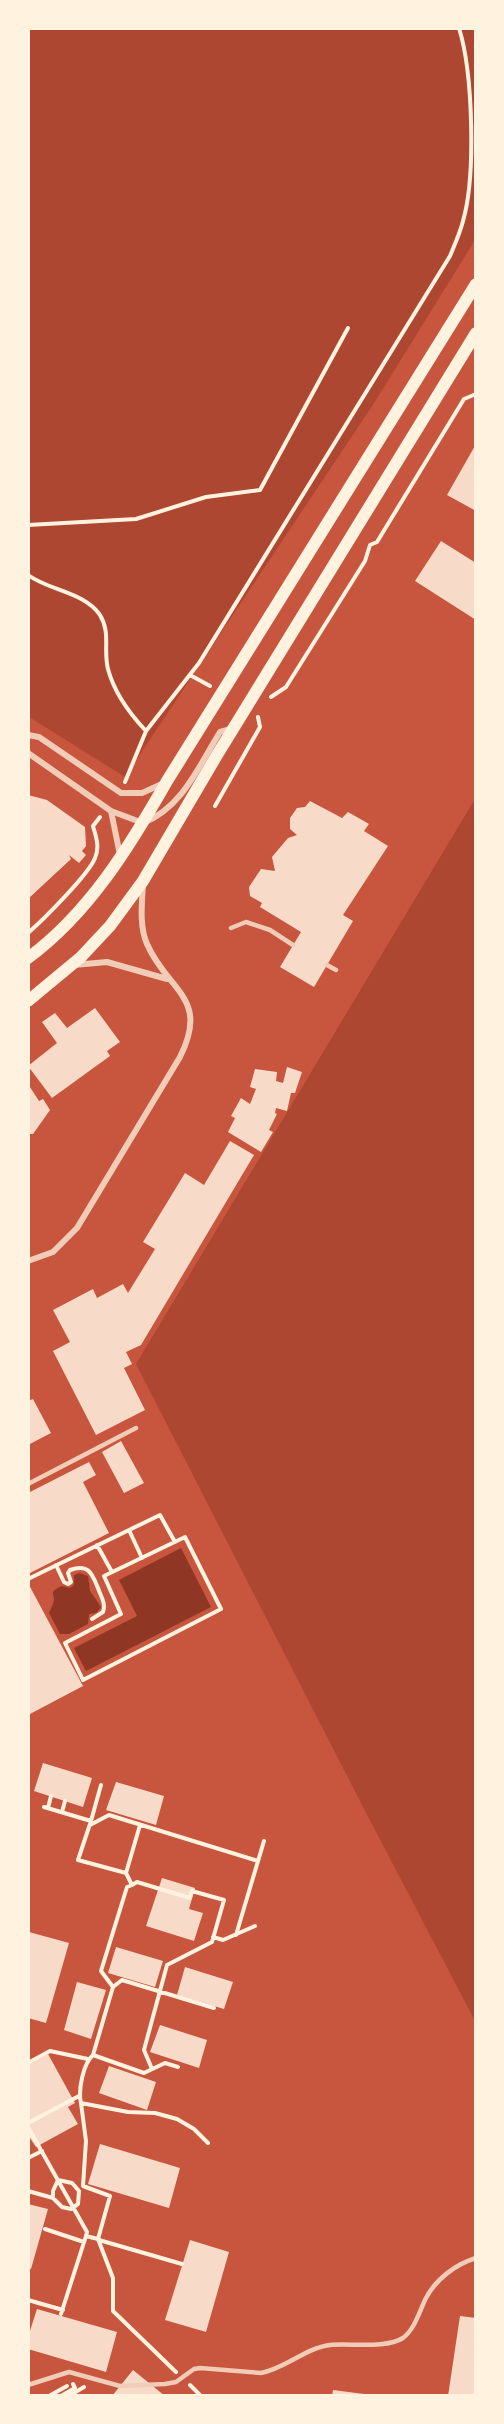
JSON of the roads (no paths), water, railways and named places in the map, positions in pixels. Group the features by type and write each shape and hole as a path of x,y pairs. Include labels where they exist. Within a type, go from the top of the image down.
{"main road":[{"path":"28,958 45,945 84,906 143,823 476,284"},
{"path":"28,1001 70,966 110,926 143,880 476,333"}],"street":[{"path":"28,753 109,809 143,823 159,817 181,796 220,732 234,728"},
{"path":"28,735 39,737 121,793 142,793 167,782"},
{"path":"109,809 121,856"},
{"path":"28,1261 53,1252 77,1228 189,1038 190,1015 187,1000 167,979 146,942 141,912 143,880"},
{"path":"70,966 107,962 167,979"}],"lane":[{"path":"231,928 246,922 270,930 294,945"},
{"path":"327,965 336,970"},
{"path":"28,1484 136,1428"},
{"path":"28,2385 69,2372 120,2386 165,2384 200,2368 254,2373 270,2371 318,2348 377,2344 402,2338 410,2330 427,2296 442,2276 460,2264 476,2258"}]}
